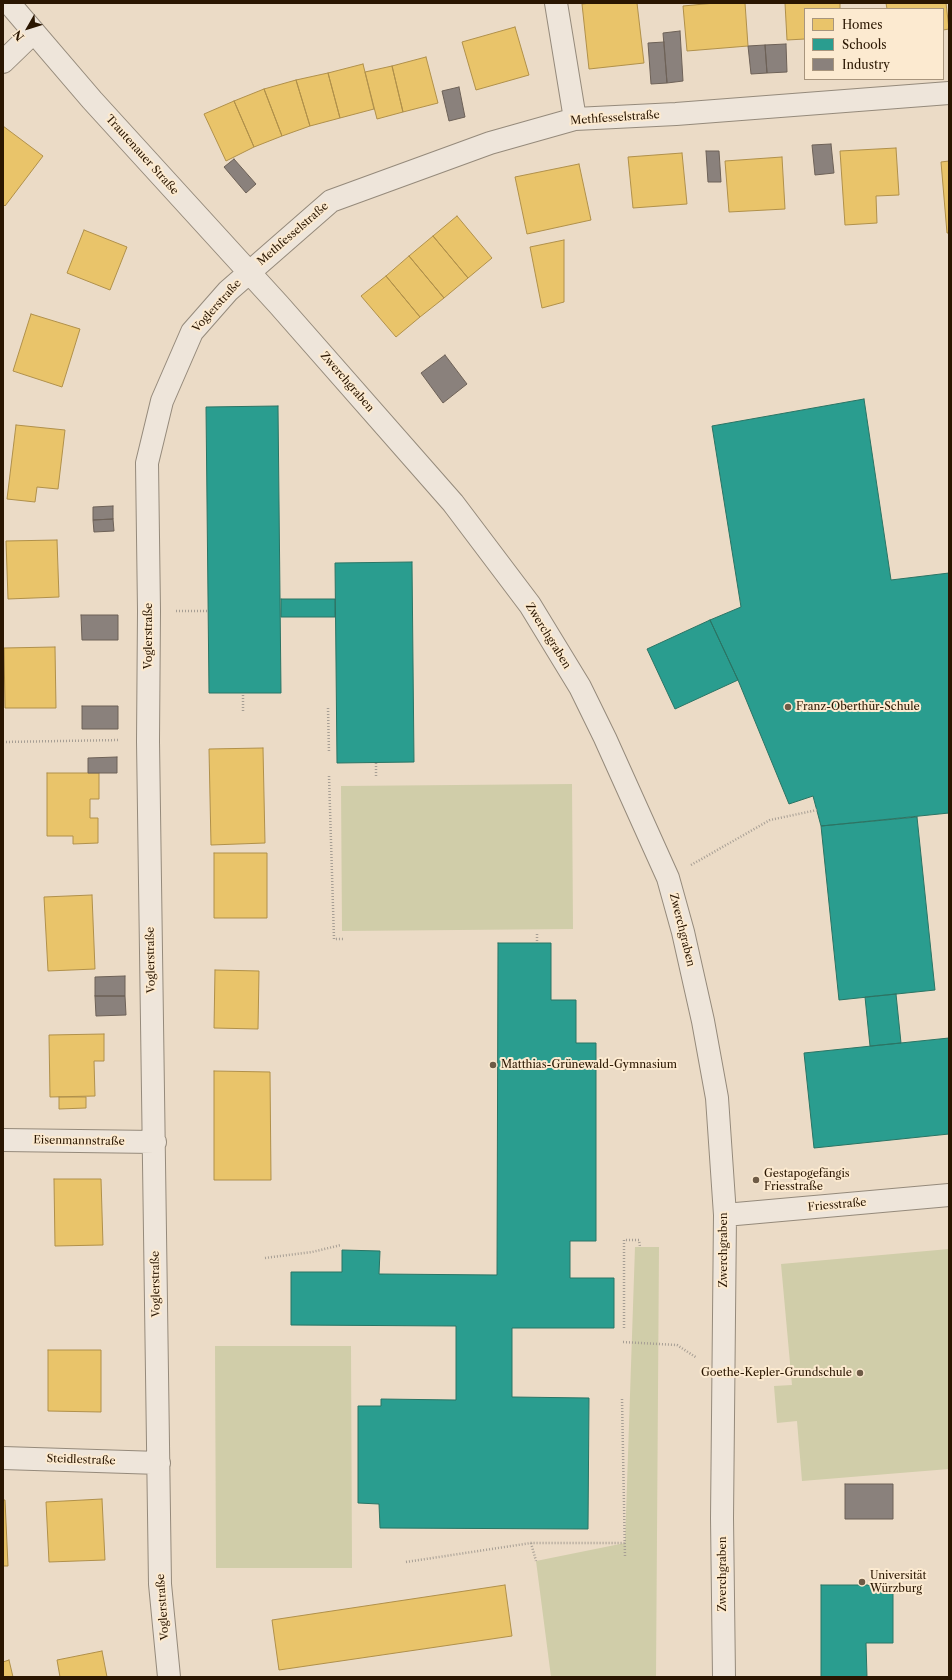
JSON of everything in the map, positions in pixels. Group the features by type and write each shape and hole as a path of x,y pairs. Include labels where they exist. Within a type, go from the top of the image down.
{"street":[{"name":"Trautenauer Straße","path":"9,3 92,100 279,305"},
{"path":"556,3 575,119"},
{"path":"3,62 34,32"},
{"name":"Methfesselstraße","path":"248,272 331,201 490,143 575,119 676,114 949,93"},
{"name":"Voglerstraße","path":"169,1677 160,1584 155,1268 155,1142 148,741 149,611 147,463 162,401 192,332 228,291 248,272"},
{"name":"Zwerchgraben","path":"279,305 453,503 530,604 580,687 605,738 668,878 683,932 704,1021 717,1098 725,1215 722,1518 724,1677"},
{"name":"Eisenmannstraße","path":"3,1140 155,1142"},
{"name":"Friesstraße","path":"725,1215 949,1195"},
{"name":"Steidlestraße","path":"3,1458 159,1462"}],"path":[{"path":"149,611 208,611"},
{"path":"243,693 243,711"},
{"path":"328,708 329,753"},
{"path":"3,742 118,740"},
{"path":"376,763 376,776"},
{"path":"329,776 334,939 343,939"},
{"path":"668,878 770,820 817,810"},
{"path":"537,934 537,943"},
{"path":"624,1328 624,1240 639,1240 640,1247"},
{"path":"265,1258 312,1252 341,1245"},
{"path":"623,1342 677,1345"},
{"path":"622,1399 625,1558"},
{"path":"406,1562 531,1543 625,1543"},
{"path":"531,1543 536,1561"}],"shaded area":[{"path":"572,784 573,929 342,931 341,786"},
{"path":"635,1247 659,1247 656,1677 551,1677 536,1561 625,1543"},
{"name":"Goethe-Kepler-Grundschule","path":"949,1249 949,1469 802,1481 797,1421 777,1423 774,1386 792,1385 781,1264"},
{"path":"215,1346 351,1346 352,1568 216,1568"}],"building: Homes":[{"path":"637,3 644,63 589,69 582,4"},
{"path":"715,3 745,3 748,46 687,51 683,6"},
{"path":"785,3 840,3 840,8 804,8 804,39 787,40"},
{"path":"886,3 946,3 949,29 944,30 944,8 887,8"},
{"path":"515,27 529,75 476,90 462,42"},
{"path":"426,57 438,103 403,112 392,66"},
{"path":"363,64 374,109 340,118 328,73"},
{"path":"392,66 403,112 377,119 365,72"},
{"path":"328,73 340,118 310,126 296,80"},
{"path":"296,80 310,126 282,136 264,89"},
{"path":"264,89 282,136 254,147 234,101"},
{"path":"234,101 254,147 226,161 204,114"},
{"path":"3,126 43,156 5,206 3,204"},
{"path":"896,148 899,195 876,196 877,223 845,225 840,151"},
{"path":"682,153 687,204 633,208 628,157"},
{"path":"782,157 785,209 729,212 725,161"},
{"path":"949,161 949,233 947,233 941,162"},
{"path":"579,164 591,220 527,234 515,177"},
{"path":"457,216 492,258 468,278 433,236"},
{"path":"84,230 127,247 110,290 67,273"},
{"path":"433,236 468,278 444,298 409,256"},
{"path":"564,240 564,302 542,308 530,247"},
{"path":"409,256 444,298 420,317 386,276"},
{"path":"386,276 420,317 396,337 361,296"},
{"path":"31,314 80,329 62,387 13,371"},
{"path":"16,425 65,430 58,489 37,487 35,502 7,499"},
{"path":"57,540 59,597 8,599 6,541"},
{"path":"55,647 56,708 5,708 4,648"},
{"path":"263,748 265,843 211,845 209,749"},
{"path":"47,773 99,773 99,799 90,799 90,818 98,818 98,843 73,844 73,836 47,836"},
{"path":"214,853 267,853 267,918 214,918"},
{"path":"92,895 95,969 48,971 44,897"},
{"path":"215,970 259,971 258,1029 214,1028"},
{"path":"104,1034 104,1061 94,1061 95,1096 50,1097 49,1035"},
{"path":"214,1071 270,1072 271,1180 214,1180"},
{"path":"59,1097 86,1097 86,1108 59,1109"},
{"path":"54,1179 101,1179 103,1245 55,1246"},
{"path":"48,1350 101,1350 101,1412 48,1411"},
{"path":"102,1499 105,1560 49,1562 46,1502"},
{"path":"3,1500 5,1500 8,1566 3,1566"},
{"path":"505,1585 512,1636 279,1670 272,1620"},
{"path":"102,1651 107,1677 60,1677 57,1660"},
{"path":"9,1660 13,1677 3,1677 3,1662"}],"building: Schools":[{"path":"864,399 891,580 949,573 949,813 821,826 813,796 789,804 738,680 710,620 741,607 712,426"},
{"path":"278,406 281,693 209,693 206,407"},
{"path":"412,562 414,762 337,763 335,563"},
{"path":"281,599 335,599 335,617 281,617"},
{"path":"710,620 738,680 675,709 647,649"},
{"path":"917,817 935,990 839,1000 821,826"},
{"path":"498,943 551,943 551,1000 576,1000 576,1043 596,1043 596,1241 570,1241 570,1278 614,1278 614,1328 512,1328 512,1397 589,1398 588,1529 380,1528 379,1504 358,1503 358,1406 381,1406 381,1399 456,1400 456,1326 291,1325 291,1272 342,1272 342,1250 380,1251 379,1274 497,1275"},
{"path":"896,994 901,1043 870,1046 865,997"},
{"path":"949,1038 949,1134 814,1148 804,1053"},
{"path":"821,1585 893,1585 893,1643 866,1643 867,1677 821,1677"}],"building: Industry":[{"path":"680,31 683,81 667,83 663,33"},
{"path":"664,42 667,83 651,84 648,43"},
{"path":"786,44 787,72 767,73 765,45"},
{"path":"765,45 767,73 751,74 748,46"},
{"path":"459,87 465,117 449,121 442,91"},
{"path":"831,144 834,173 815,175 812,145"},
{"path":"706,151 719,151 721,182 708,182"},
{"path":"234,159 256,184 246,193 224,167"},
{"path":"445,355 467,384 443,403 421,373"},
{"path":"113,506 113,519 93,520 93,507"},
{"path":"113,519 114,531 94,532 93,520"},
{"path":"81,615 118,615 118,640 82,640"},
{"path":"82,706 118,706 118,729 82,729"},
{"path":"117,757 117,773 88,773 88,758"},
{"path":"125,976 125,996 95,996 95,977"},
{"path":"95,996 125,996 126,1015 96,1016"},
{"path":"845,1484 893,1484 893,1519 845,1519"}],"place":[{"name":"Franz-Oberthür-Schule","path":"788,707"},
{"name":"Matthias-Grünewald-Gymnasium","path":"493,1065"},
{"name":"Gestapogefängis Friesstraße","path":"756,1180"},
{"name":"Goethe-Kepler-Grundschule","path":"860,1373"},
{"name":"Universität Würzburg","path":"862,1582"}]}
